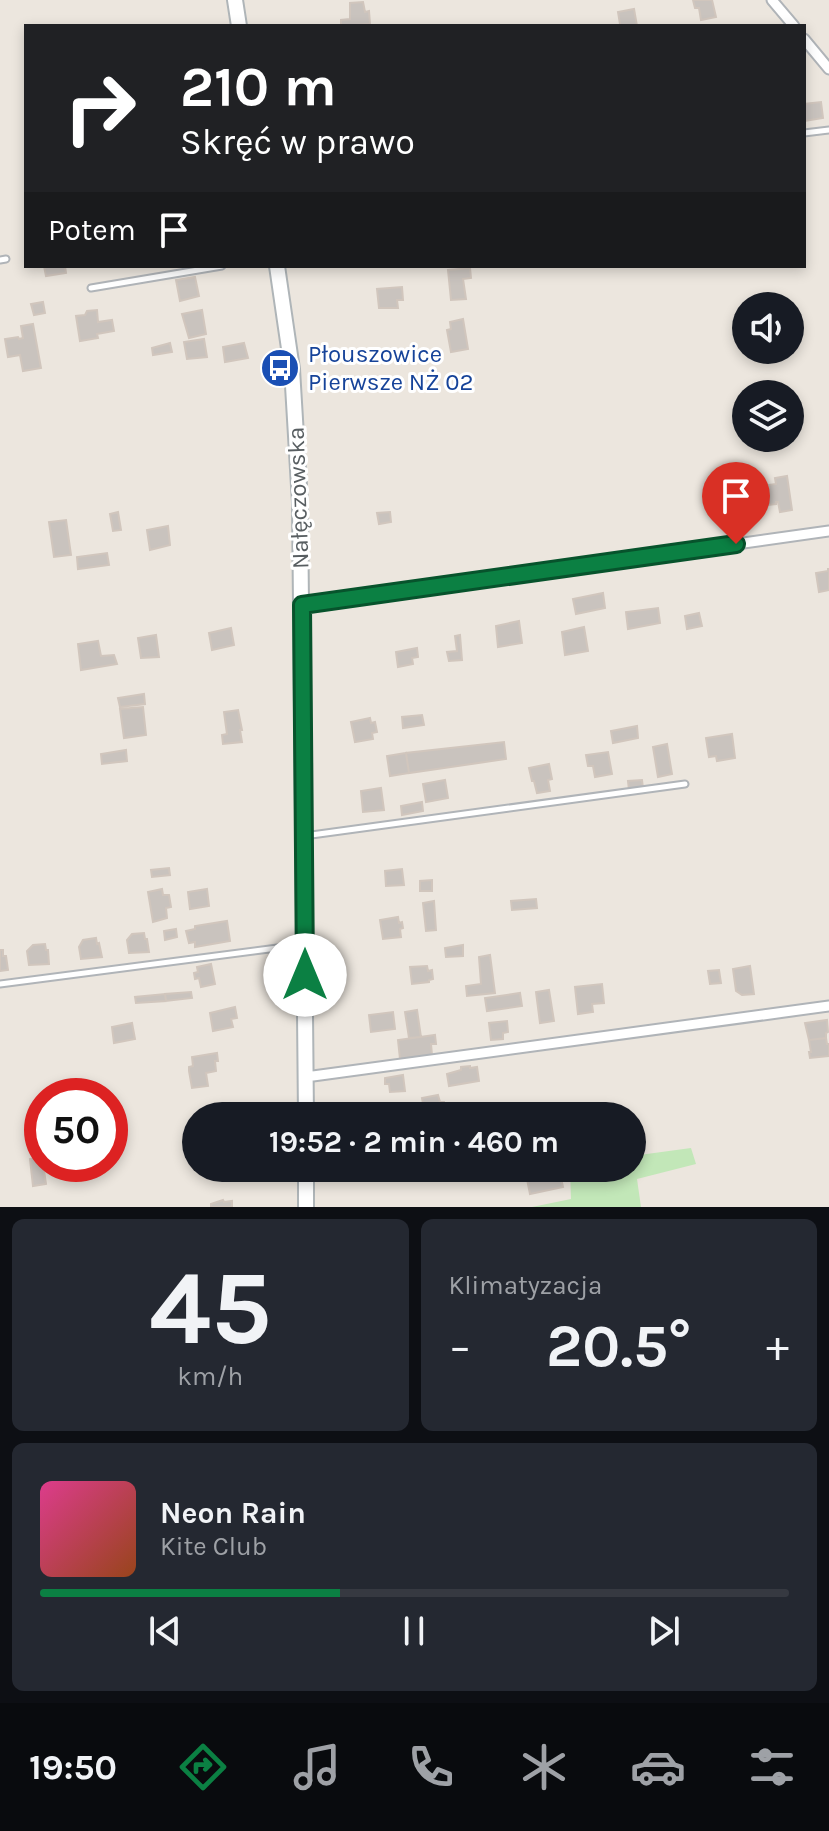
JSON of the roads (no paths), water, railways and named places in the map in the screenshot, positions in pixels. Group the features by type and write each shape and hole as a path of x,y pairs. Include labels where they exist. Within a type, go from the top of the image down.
{"main road":[{"path":"235,0 239,24"},
{"name":"Nałęczowska","path":"277,268 289,343 300,493 306,1102"},
{"path":"306,1182 306,1207"}],"street":[{"path":"772,0 792,24"},
{"path":"806,41 829,69"},
{"path":"302,605 829,531"},
{"path":"305,1075 829,1006"}],"lane":[{"path":"806,133 829,130"},
{"path":"91,288 210,268"},
{"path":"303,836 685,784"},
{"path":"0,984 304,947"}],"place":[{"name":"Płouszowice Pierwsze NŻ 02","path":"280,368"}]}
